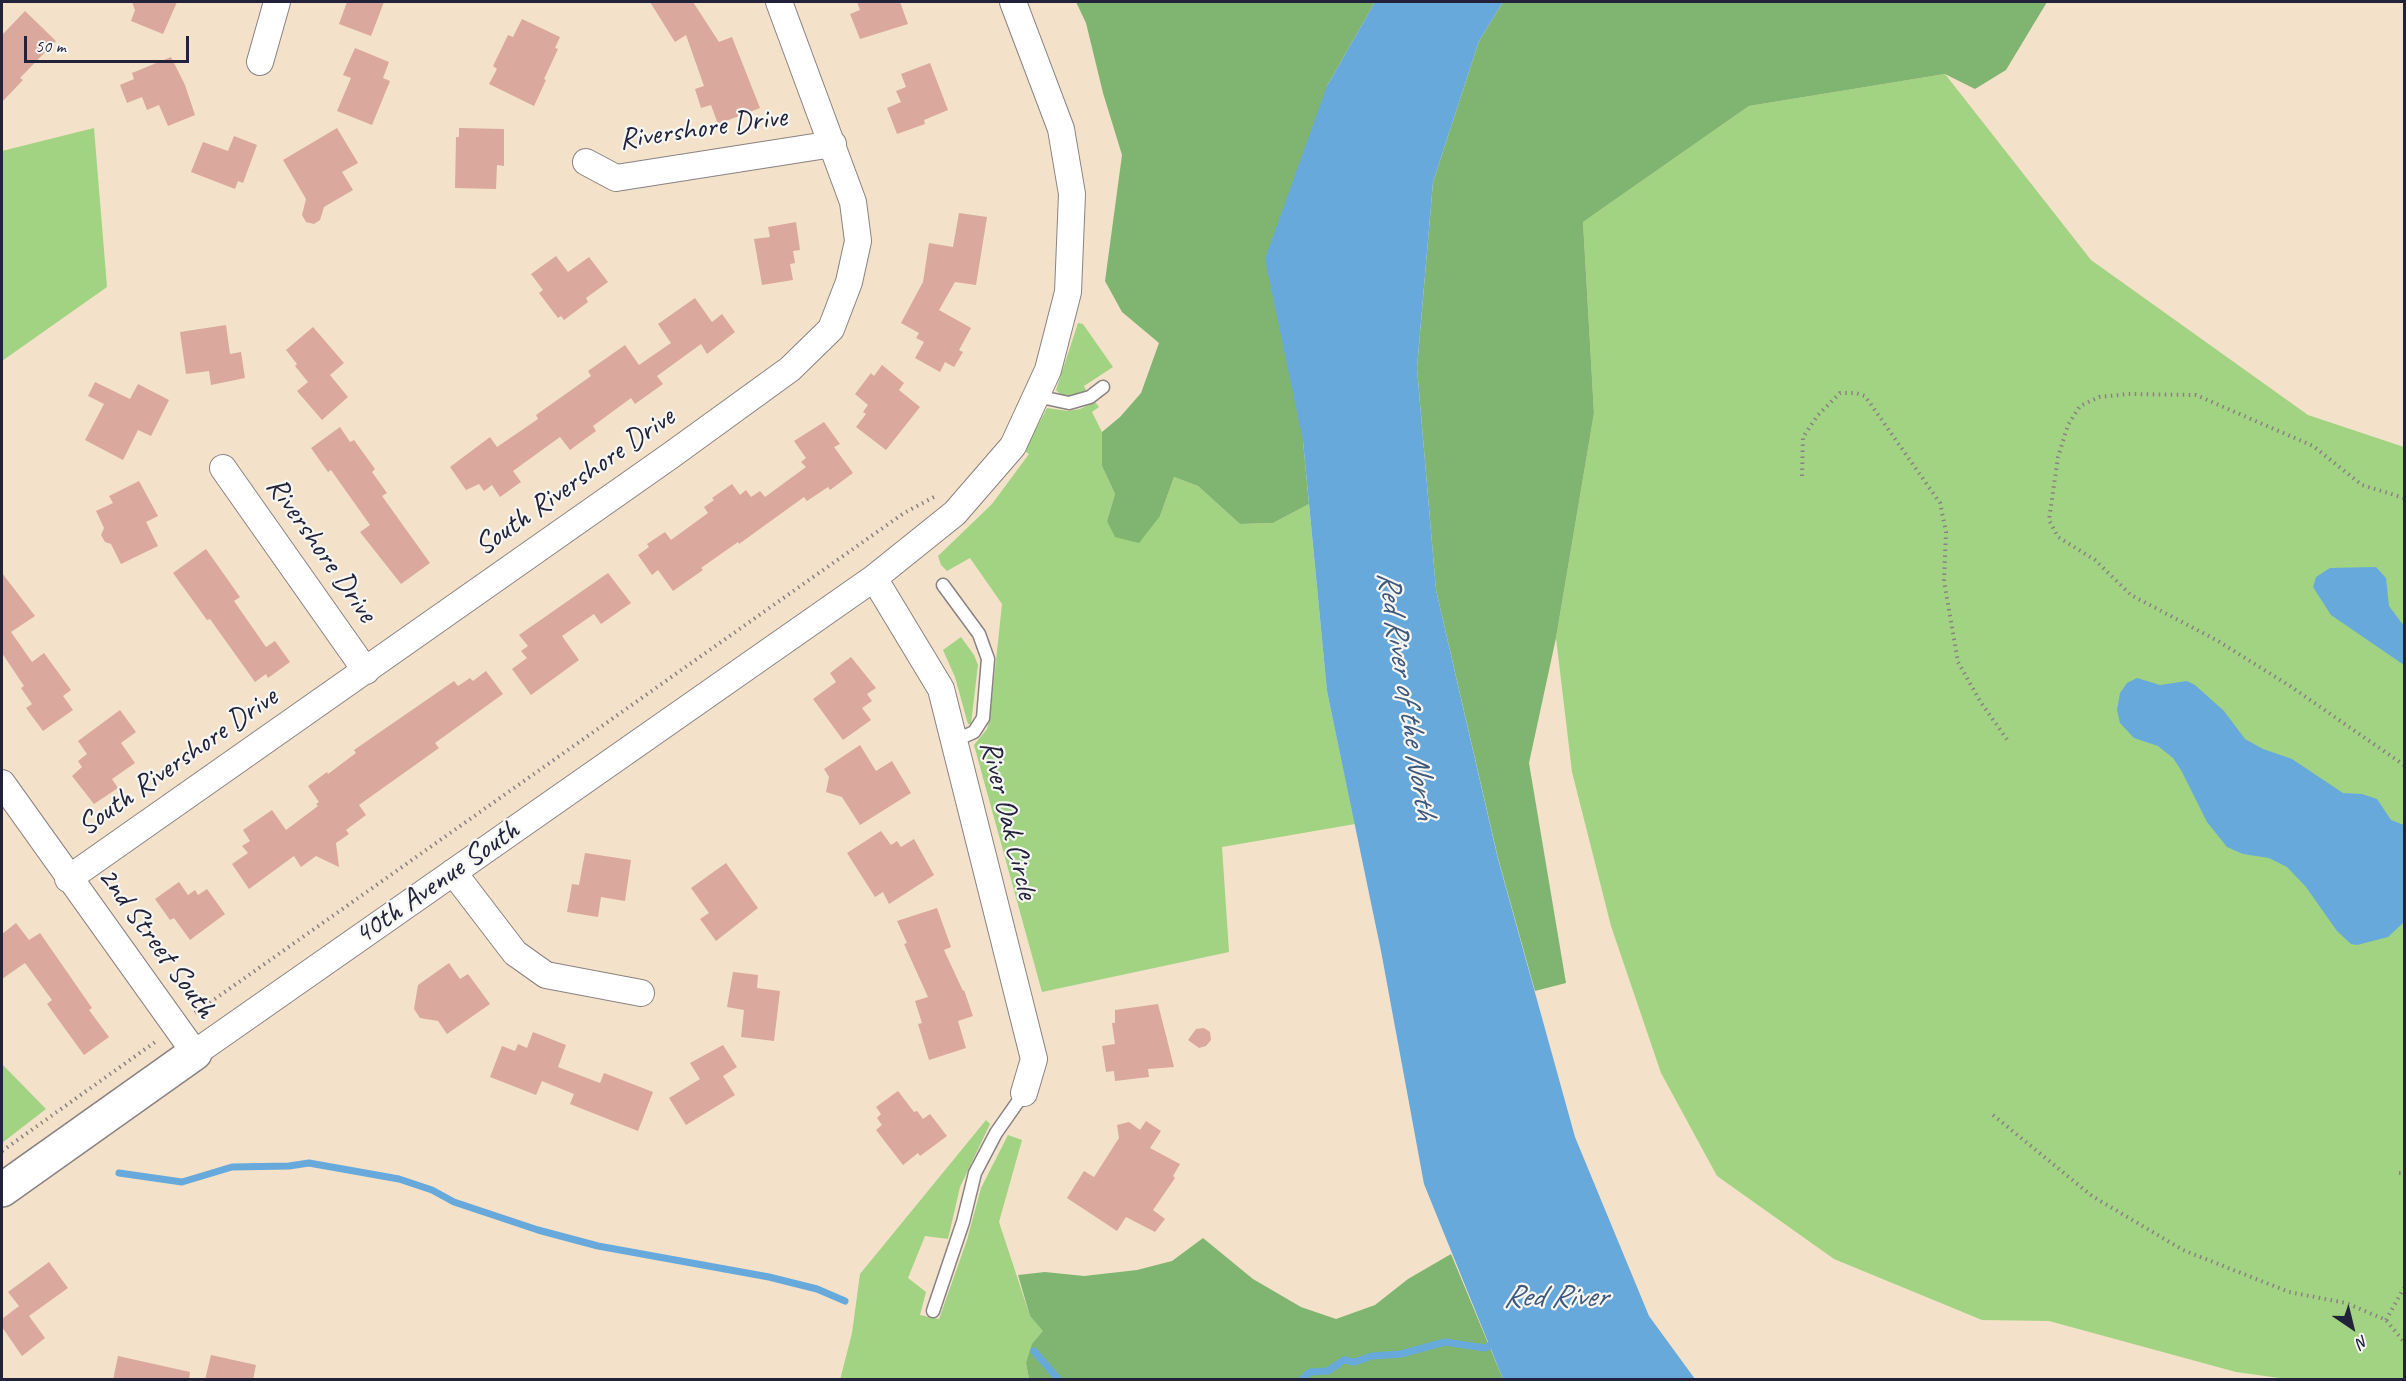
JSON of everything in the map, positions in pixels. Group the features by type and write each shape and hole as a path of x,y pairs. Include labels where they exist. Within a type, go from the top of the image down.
{"street":[{"path":"260,62 277,2"},
{"name":"South Rivershore Drive","path":"68,879 366,671 780,376 831,329 849,282 858,241 853,202 779,2"},
{"name":"40th Avenue South","path":"2,1190 874,578 955,513 1013,446 1048,370 1068,292 1072,194 1061,129 1013,2"},
{"name":"Rivershore Drive","path":"586,162 616,178 833,144"},
{"name":"Rivershore Drive","path":"223,468 366,671"},
{"name":"River Oak Circle","path":"874,578 941,688 1034,1059 1023,1093"},
{"name":"2nd Street South","path":"2,783 68,879 195,1053"},
{"path":"453,872 515,952 546,975 641,993"}],"lane":[{"path":"1036,396 1069,403 1090,397 1103,387"},
{"path":"943,585 979,634 988,659 983,718 974,732 954,741"},
{"path":"933,1311 963,1222 975,1173 996,1133 1023,1093"}],"path":[{"path":"1802,476 1803,437 1818,415 1840,393 1856,393 1865,396 1940,503 1946,532 1944,581 1958,662 1980,701 2008,741"},
{"path":"2404,498 2362,485 2313,446 2196,395 2128,394 2098,397 2080,406 2068,425 2058,457 2049,520 2058,537 2095,560 2131,595 2218,640 2290,686 2404,765"},
{"path":"2,1151 904,513 940,494"},
{"path":"1993,1115 2092,1196 2183,1250 2289,1292 2346,1303 2386,1320 2404,1342"},
{"path":"2399,1173 2404,1173"},
{"path":"2386,1320 2404,1288"}],"green space":[{"path":"1076,2 1375,2 1327,86 1303,441 1309,504 1273,523 1240,524 1198,486 1174,477 1160,516 1139,543 1115,537 1107,521 1115,494 1102,466 1102,432 1120,417 1141,393 1159,343 1122,312 1105,281 1122,155 1103,93 1086,23"},
{"path":"1503,2 2047,2 2006,70 1975,89 1945,74 1749,106 1583,222 1594,413 1556,638 1529,763 1566,983 1535,991 1498,858 1436,590 1417,368 1433,182 1479,41"},
{"path":"1945,74 2091,260 2308,415 2404,447 2404,1379 2294,1380 2236,1372 2049,1321 1982,1320 1834,1259 1717,1176 1661,1073 1611,926 1572,772 1556,638 1594,413 1583,222 1749,106"},
{"path":"94,128 107,287 2,361 2,151"},
{"path":"1078,323 1083,324 1113,367 1084,386 1086,390 1078,395 1062,396 1056,390"},
{"path":"1095,402 1099,407 1092,412 1102,432 1102,466 1115,494 1107,521 1160,516 1174,477 1198,486 1240,524 1273,523 1309,504 1327,691 1355,824 1222,847 1229,952 1042,992 974,745 987,729 990,717 1002,604 970,558 947,571 941,565 938,556 992,504 1029,454 1024,451 1047,408 1068,411 1080,409"},
{"path":"961,637 978,665 971,724 968,724 955,677 943,650"},
{"path":"2,1064 46,1109 2,1143"},
{"path":"986,1120 990,1124 960,1187 948,1239 925,1236 908,1278 926,1292 920,1315 939,1319 967,1240 981,1188 1008,1135 1022,1140 999,1222 1030,1316 1044,1331 1026,1363 1029,1379 840,1380 852,1333 860,1274"},
{"path":"1203,1238 1253,1279 1301,1307 1336,1319 1375,1305 1408,1279 1451,1254 1503,1379 1029,1379 1026,1363 1032,1344 1043,1331 1030,1316 1018,1275 1045,1272 1084,1276 1137,1270 1172,1261"}],"water":[{"name":"Red River","path":"1375,2 1503,2 1479,41 1433,182 1417,368 1436,590 1498,859 1575,1137 1649,1316 1695,1379 1503,1379 1424,1184 1381,951 1327,691 1303,441 1265,259 1327,86"},
{"path":"2376,567 2386,578 2389,606 2404,626 2404,665 2331,615 2313,587 2316,577 2330,568"},
{"path":"2137,678 2160,685 2187,681 2195,685 2224,711 2245,739 2263,749 2292,759 2343,793 2362,794 2377,799 2391,820 2404,825 2403,923 2388,937 2357,945 2351,944 2337,931 2306,887 2287,867 2269,858 2243,854 2227,847 2207,822 2173,758 2158,746 2134,738 2120,723 2117,710 2120,693 2127,683"}],"building":[{"path":"132,2 177,2 163,34 131,21 135,10"},
{"path":"347,2 384,2 371,36 339,24"},
{"path":"650,2 693,2 719,42 732,37 760,108 718,124 711,105 701,108 695,89 704,86 686,35 675,42"},
{"path":"857,2 900,2 908,24 860,39 850,14 860,10"},
{"path":"25,11 56,41 20,78 23,80 2,102 2,35"},
{"path":"522,19 560,37 555,48 558,49 534,106 489,84 497,69 493,66 508,35 513,37"},
{"path":"355,48 389,62 383,78 390,81 372,125 337,111 351,78 343,75"},
{"path":"171,57 185,85 195,115 168,126 159,105 147,110 142,97 127,103 120,85 134,79 132,73"},
{"path":"930,63 948,110 924,120 925,124 897,134 887,108 901,102 896,91 906,87 901,74"},
{"path":"337,128 358,163 342,172 353,190 324,207 320,220 314,224 306,222 302,215 306,199 283,160"},
{"path":"459,128 504,129 504,166 497,165 496,189 455,188 456,137 459,137"},
{"path":"234,136 257,145 243,183 238,181 235,189 191,172 203,142 228,151"},
{"path":"959,213 987,217 976,285 955,282 939,310 971,328 959,350 963,352 954,367 945,362 940,372 915,358 924,342 916,338 919,333 901,323 923,282 929,243 953,247"},
{"path":"796,222 800,250 793,251 795,263 790,264 793,280 762,285 754,239 770,237 768,227"},
{"path":"556,256 568,272 589,257 608,282 586,298 588,302 564,320 561,316 558,318 539,293 543,290 531,274"},
{"path":"695,298 712,322 722,314 735,332 707,354 701,344 657,376 663,384 635,404 631,398 593,426 596,431 570,450 560,437 513,471 521,482 500,497 492,485 484,491 479,484 466,490 450,467 490,437 497,447 538,419 536,415 591,376 588,371 625,345 639,365 671,343 658,324"},
{"path":"226,325 230,354 241,352 245,378 211,385 209,371 186,374 180,332"},
{"path":"313,327 344,363 330,375 348,397 322,420 297,391 308,382 286,350"},
{"path":"882,365 904,383 899,390 920,407 886,450 856,427 866,414 863,412 868,405 855,394 871,373 874,376"},
{"path":"95,382 130,399 138,384 169,400 151,436 138,430 123,460 85,440 104,404 88,396"},
{"path":"824,422 840,444 834,447 853,473 830,490 828,487 807,501 804,497 739,544 738,542 701,568 703,570 673,591 658,570 652,575 638,555 649,547 647,544 665,532 671,540 708,513 704,507 714,500 712,498 732,484 740,495 746,490 751,497 760,491 765,497 806,467 801,462 806,458 794,441"},
{"path":"340,427 350,442 354,440 375,469 372,472 387,493 382,496 430,563 401,584 360,532 370,525 331,470 328,472 311,448"},
{"path":"139,481 158,516 146,522 158,546 121,564 111,544 105,542 101,535 104,528 96,511 113,503 109,496"},
{"path":"206,549 240,597 234,601 266,647 275,641 290,662 268,678 266,674 255,682 210,619 207,620 173,573"},
{"path":"2,573 35,616 11,632 32,662 44,653 71,690 63,696 73,710 43,731 26,708 32,704 21,688 24,686 2,653"},
{"path":"608,573 631,603 601,624 594,614 562,636 579,660 531,695 512,669 527,658 521,651 528,646 519,635"},
{"path":"851,657 876,688 867,694 872,701 862,708 871,720 843,740 813,699 836,682 830,673"},
{"path":"486,671 503,694 435,743 439,748 359,805 366,815 346,830 349,834 336,843 339,867 316,856 301,867 294,856 249,889 232,864 248,853 242,846 250,841 243,830 272,810 286,830 318,806 316,804 319,802 308,786 356,753 354,750 454,681 458,686 470,678 473,681"},
{"path":"120,710 136,732 121,743 135,763 112,779 118,788 94,804 72,776 82,767 78,761 87,754 78,741"},
{"path":"860,745 876,771 892,761 911,793 860,825 842,797 826,792 829,777 824,769"},
{"path":"881,831 891,845 897,841 901,847 914,839 934,875 889,904 883,892 875,897 847,853"},
{"path":"585,853 631,860 625,901 601,897 598,917 567,912 572,884 579,885"},
{"path":"726,863 758,908 716,941 700,919 709,913 691,888"},
{"path":"179,882 188,895 195,890 198,895 207,889 225,914 190,940 174,918 170,920 155,899"},
{"path":"937,908 951,947 944,950 964,990 973,1016 958,1021 966,1048 929,1060 918,1024 922,1023 915,1001 928,997 904,944 907,943 897,921"},
{"path":"16,923 29,940 40,933 92,1008 89,1010 109,1037 84,1055 47,1004 52,1000 25,963 2,979 2,934"},
{"path":"449,963 460,979 468,974 490,1004 447,1034 438,1021 420,1018 414,1009 418,985"},
{"path":"733,972 758,975 757,988 780,991 774,1041 741,1037 744,1010 727,1007"},
{"path":"1158,1004 1174,1067 1148,1069 1149,1077 1115,1081 1114,1071 1106,1072 1102,1046 1115,1044 1112,1023 1115,1023 1115,1010"},
{"path":"1204,1028 1210,1032 1211,1040 1206,1046 1199,1048 1188,1040 1196,1029"},
{"path":"533,1032 566,1045 558,1067 600,1083 604,1073 653,1092 638,1131 570,1104 574,1094 542,1081 536,1095 490,1077 502,1046 515,1051 518,1044 527,1048"},
{"path":"723,1045 737,1067 723,1076 735,1095 686,1125 669,1098 700,1079 690,1063"},
{"path":"898,1091 914,1112 917,1111 923,1119 930,1114 947,1136 920,1156 918,1153 903,1165 876,1130 882,1125 877,1118 881,1114 876,1107"},
{"path":"1146,1121 1161,1131 1150,1148 1180,1164 1173,1176 1175,1178 1153,1210 1165,1219 1155,1232 1126,1217 1117,1231 1067,1198 1084,1171 1094,1177 1119,1138 1117,1125 1129,1122 1140,1130"},
{"path":"49,1262 68,1288 29,1316 45,1338 22,1356 2,1327 2,1319 19,1306 8,1292"},
{"path":"211,1355 256,1365 253,1380 205,1380"},
{"path":"118,1356 190,1372 189,1380 113,1380"}],"waterway":[{"path":"119,1173 182,1182 232,1167 289,1166 309,1163 399,1179 432,1190 454,1202 538,1230 598,1246 769,1277 817,1289 845,1301"},
{"path":"1301,1380 1310,1372 1328,1371 1344,1360 1355,1362 1372,1356 1401,1354 1445,1342 1485,1348 1497,1342"},
{"path":"1034,1351 1059,1380"}],"water label":[{"name":"Red River of the North","path":"1406,695"}]}
